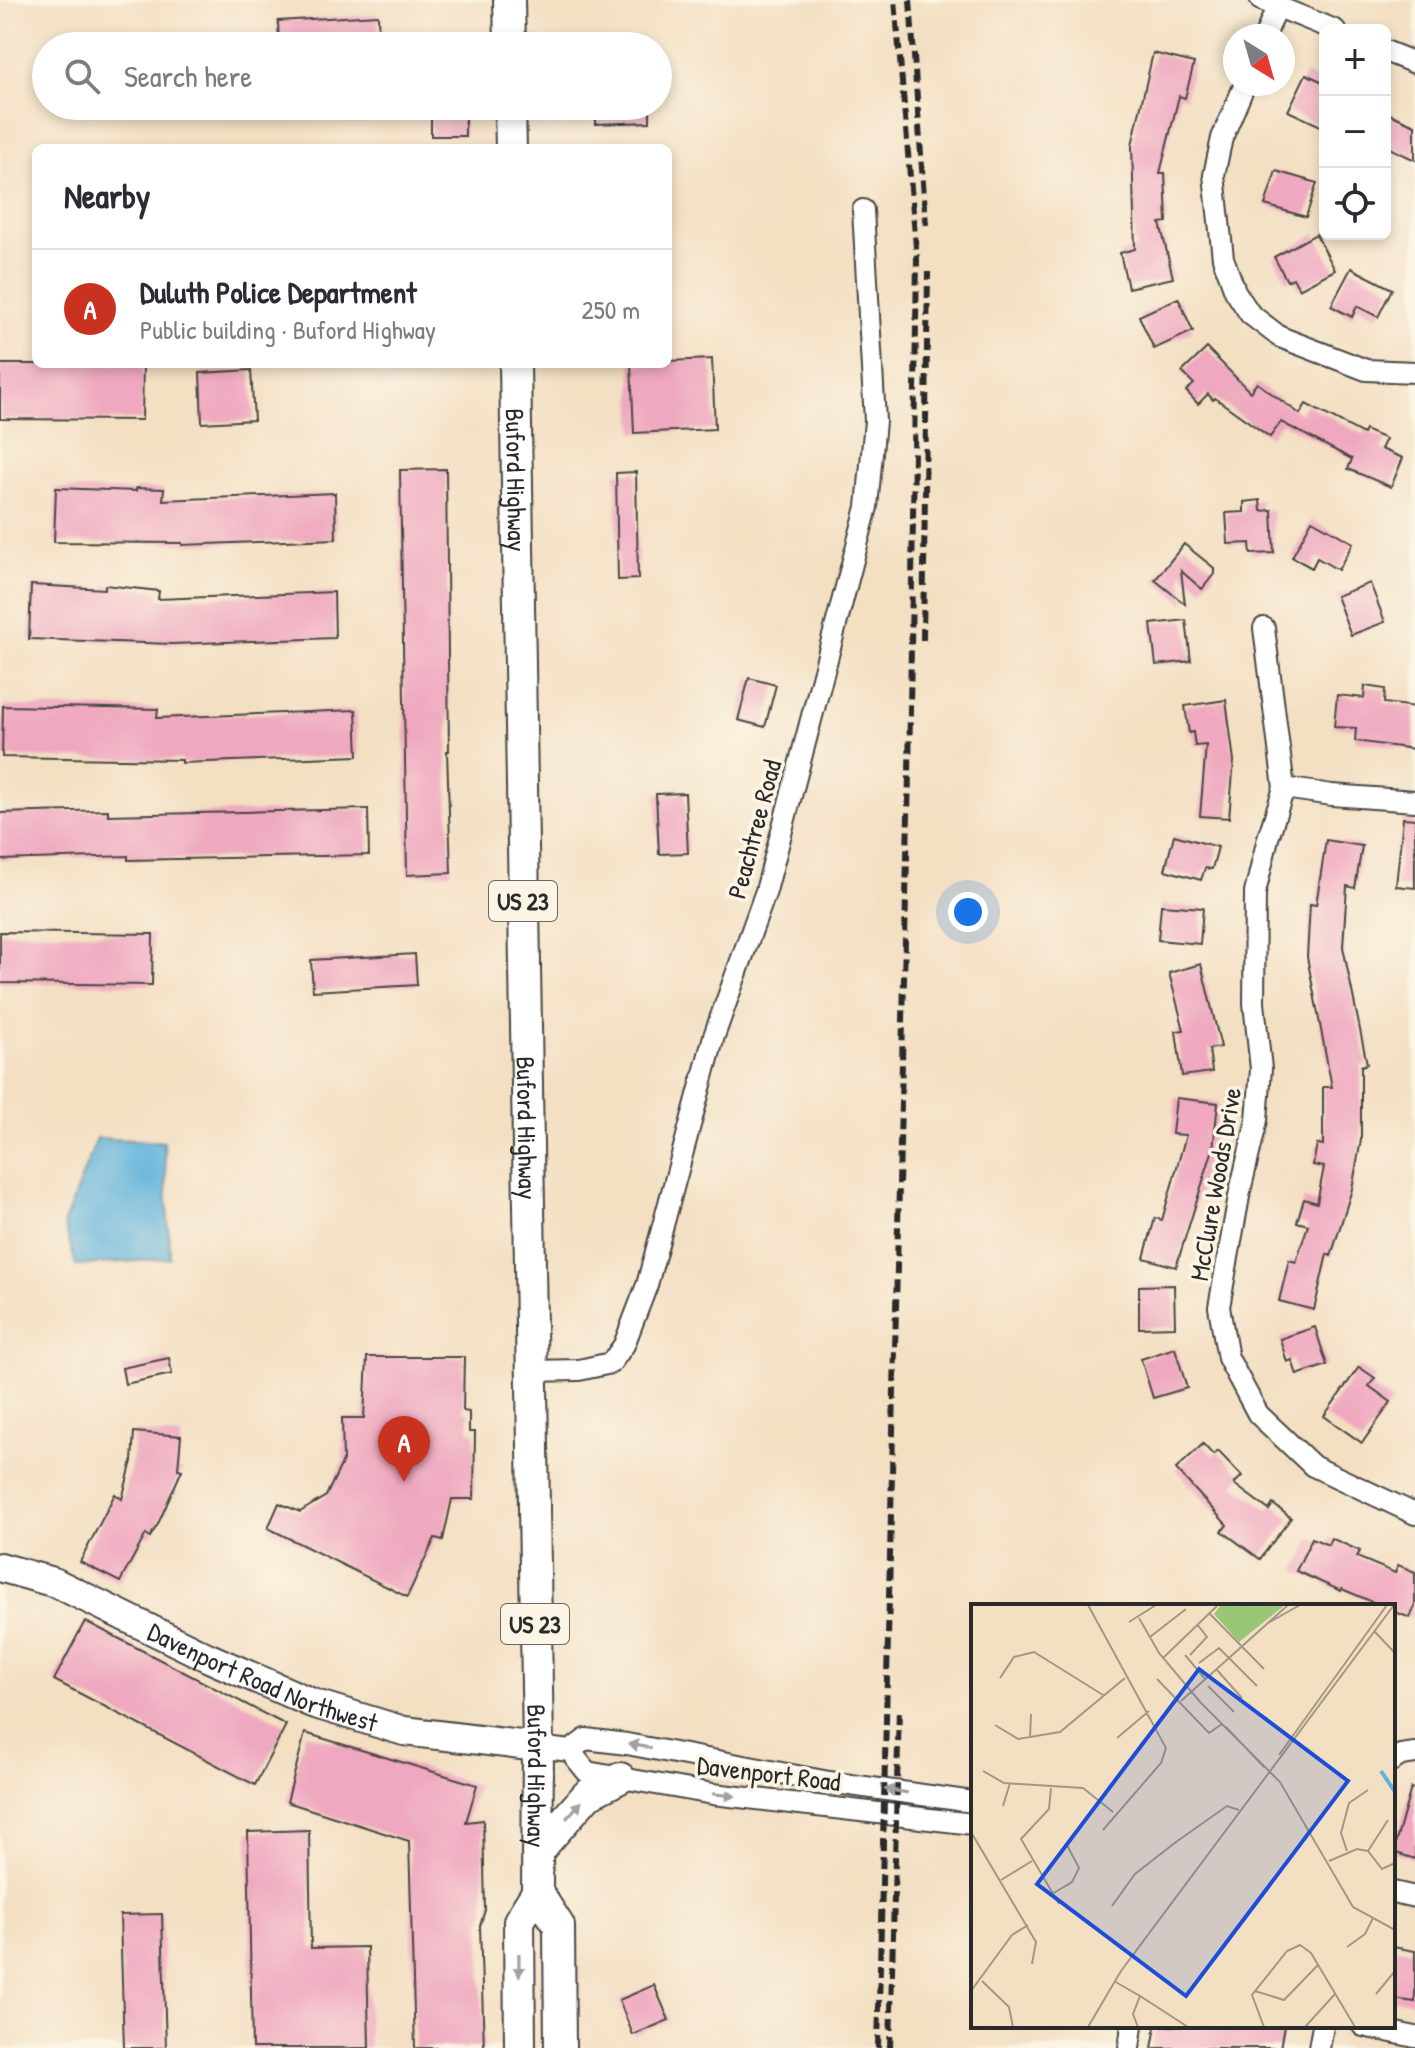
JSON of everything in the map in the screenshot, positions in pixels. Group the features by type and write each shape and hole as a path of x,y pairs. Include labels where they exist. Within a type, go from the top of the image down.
{"main road":[{"path":"509,0 510,32"},
{"path":"510,120 511,144"},
{"name":"Buford Highway","path":"515,368 538,1747 537,1892 519,1921 520,2048"},
{"path":"537,1852 587,1795 620,1778"},
{"path":"537,1892 559,1926 560,2048"}],"street":[{"path":"1266,24 1269,4 1320,24"},
{"path":"1391,53 1415,63"},
{"path":"1240,96 1222,138 1214,175 1223,258 1235,291 1250,314 1280,337 1366,370 1415,372"},
{"name":"Peachtree Road","path":"530,1371 579,1370 611,1363 624,1345 647,1285 714,1036 766,891 867,507 875,421 863,210"},
{"name":"McClure Woods Drive","path":"1264,628 1284,788 1255,893 1254,1003 1261,1069 1257,1120 1240,1191 1219,1307 1228,1358 1258,1414 1313,1466 1415,1514"},
{"path":"1284,788 1415,801"},
{"name":"Davenport Road Northwest","path":"0,1567 56,1583 207,1657 312,1703 404,1731 538,1747"},
{"name":"Davenport Road","path":"570,1751 586,1739 627,1744 829,1782 971,1802"},
{"name":"Davenport Road","path":"538,1747 570,1751 587,1772 620,1778 713,1794 971,1824"},
{"path":"1395,1759 1415,1753"},
{"path":"1395,1892 1415,1897"},
{"path":"1129,2048 1132,2028"},
{"path":"1319,2048 1323,2028"},
{"path":"1372,2028 1415,2037"}],"water":[{"path":"97,1138 164,1142 170,1258 76,1266 64,1223"}],"building":[{"path":"378,15 379,32 278,32 278,21"},
{"path":"1153,53 1194,63 1185,98 1179,96 1160,173 1165,173 1167,222 1160,223 1173,278 1128,288 1120,253 1135,249 1132,145"},
{"path":"1306,74 1319,80 1319,125 1288,111"},
{"path":"1391,115 1415,125 1415,160 1391,149"},
{"path":"431,120 465,120 465,136 431,136"},
{"path":"596,120 650,120 650,122 596,124"},
{"path":"1276,171 1317,183 1306,217 1265,205"},
{"path":"1316,234 1335,270 1299,289 1293,278 1287,281 1274,257"},
{"path":"1351,268 1392,289 1378,317 1357,306 1352,317 1331,306"},
{"path":"1178,298 1193,331 1154,349 1139,316"},
{"path":"1207,348 1250,392 1257,383 1300,414 1306,404 1363,434 1365,430 1386,439 1381,449 1403,458 1391,487 1348,469 1352,459 1281,422 1270,437 1208,394 1198,404 1186,391 1194,384 1182,372"},
{"path":"712,359 715,429 634,433 631,368 672,368 672,361"},
{"path":"0,364 32,364 32,368 143,368 142,420 0,419"},
{"path":"251,370 254,420 202,423 200,373"},
{"path":"446,469 447,751 451,873 407,875 400,470"},
{"path":"636,472 638,579 618,580 616,473"},
{"path":"56,488 164,489 163,500 335,493 336,539 182,545 54,542"},
{"path":"1260,500 1261,511 1272,510 1274,553 1251,554 1250,543 1228,544 1226,513 1244,512 1244,502"},
{"path":"1312,520 1353,543 1338,570 1317,558 1312,568 1292,557"},
{"path":"1184,544 1214,568 1214,574 1202,589 1181,571 1185,604 1155,580"},
{"path":"1370,583 1385,622 1351,635 1336,596"},
{"path":"31,585 105,589 105,585 159,591 158,599 334,592 335,638 173,644 29,639"},
{"path":"1186,620 1191,661 1156,665 1151,624"},
{"path":"749,678 776,685 765,727 738,720"},
{"path":"1365,686 1385,689 1384,703 1415,707 1414,749 1355,741 1356,728 1334,727 1337,695 1364,698"},
{"path":"1226,700 1234,761 1229,818 1200,816 1206,745 1195,746 1193,732 1189,733 1185,706"},
{"path":"3,706 158,709 157,718 356,710 358,756 182,763 182,760 2,757"},
{"path":"685,793 688,853 659,854 656,794"},
{"path":"368,809 369,855 0,860 0,813 108,810 108,815"},
{"path":"1403,818 1415,819 1415,888 1396,886"},
{"path":"1174,835 1218,847 1212,869 1205,868 1201,880 1165,870"},
{"path":"1326,840 1362,846 1355,888 1347,886 1343,947 1367,1064 1361,1066 1361,1140 1352,1189 1331,1256 1327,1254 1314,1310 1279,1301 1289,1260 1296,1262 1308,1225 1297,1222 1304,1199 1317,1203 1324,1167 1313,1165 1317,1144 1323,1145 1323,1087 1332,1087 1307,957 1310,904 1316,905"},
{"path":"1161,905 1203,908 1200,944 1158,940"},
{"path":"0,932 153,934 152,985 0,983"},
{"path":"415,954 417,985 313,991 311,960"},
{"path":"1201,964 1221,1047 1209,1049 1212,1072 1182,1076 1176,1031 1184,1030 1169,973"},
{"path":"1176,1098 1218,1103 1213,1149 1176,1267 1144,1258 1155,1218 1162,1220 1186,1135 1172,1134"},
{"path":"1174,1285 1175,1327 1139,1328 1139,1286"},
{"path":"1315,1327 1327,1365 1297,1375 1292,1360 1287,1362 1280,1339"},
{"path":"1175,1348 1187,1388 1153,1398 1141,1359"},
{"path":"367,1357 464,1357 463,1411 469,1412 469,1432 475,1432 474,1499 452,1499 443,1540 435,1538 407,1597 268,1528 279,1503 300,1512 326,1496 343,1461 342,1418 364,1418"},
{"path":"169,1358 172,1374 125,1384 122,1368"},
{"path":"1359,1367 1375,1378 1369,1386 1391,1402 1362,1443 1324,1416"},
{"path":"134,1432 181,1436 178,1469 182,1470 158,1524 150,1537 146,1534 120,1582 80,1562 115,1494 122,1499 132,1461"},
{"path":"1203,1444 1213,1455 1218,1451 1242,1476 1234,1484 1269,1510 1273,1504 1291,1518 1260,1559 1222,1531 1227,1525 1176,1469"},
{"path":"1312,1538 1328,1545 1331,1538 1360,1551 1357,1557 1395,1573 1398,1565 1415,1572 1415,1606 1410,1618 1395,1612 1395,1604 1377,1604 1296,1571"},
{"path":"85,1621 286,1725 255,1785 54,1680"},
{"path":"305,1733 477,1785 466,1822 483,1820 485,1910 480,1926 484,2048 415,2048 409,1841 287,1802"},
{"path":"1411,1788 1415,1789 1415,1859 1395,1853"},
{"path":"309,1830 311,1948 367,1947 369,2048 252,2048 248,1832"},
{"path":"162,1914 166,2048 124,2048 120,1915"},
{"path":"1395,1947 1415,1951 1415,2002 1395,1999"},
{"path":"654,1985 669,2020 633,2035 619,2000"},
{"path":"1156,2028 1284,2028 1280,2048 1152,2048"}],"railway":[{"path":"878,2048 909,774 917,259 895,0"},
{"path":"910,0 926,225"},
{"path":"923,640 928,272"},
{"path":"890,2048 899,1708"}],"place":[{"name":"Duluth Police Department","path":"404,1482"}]}
